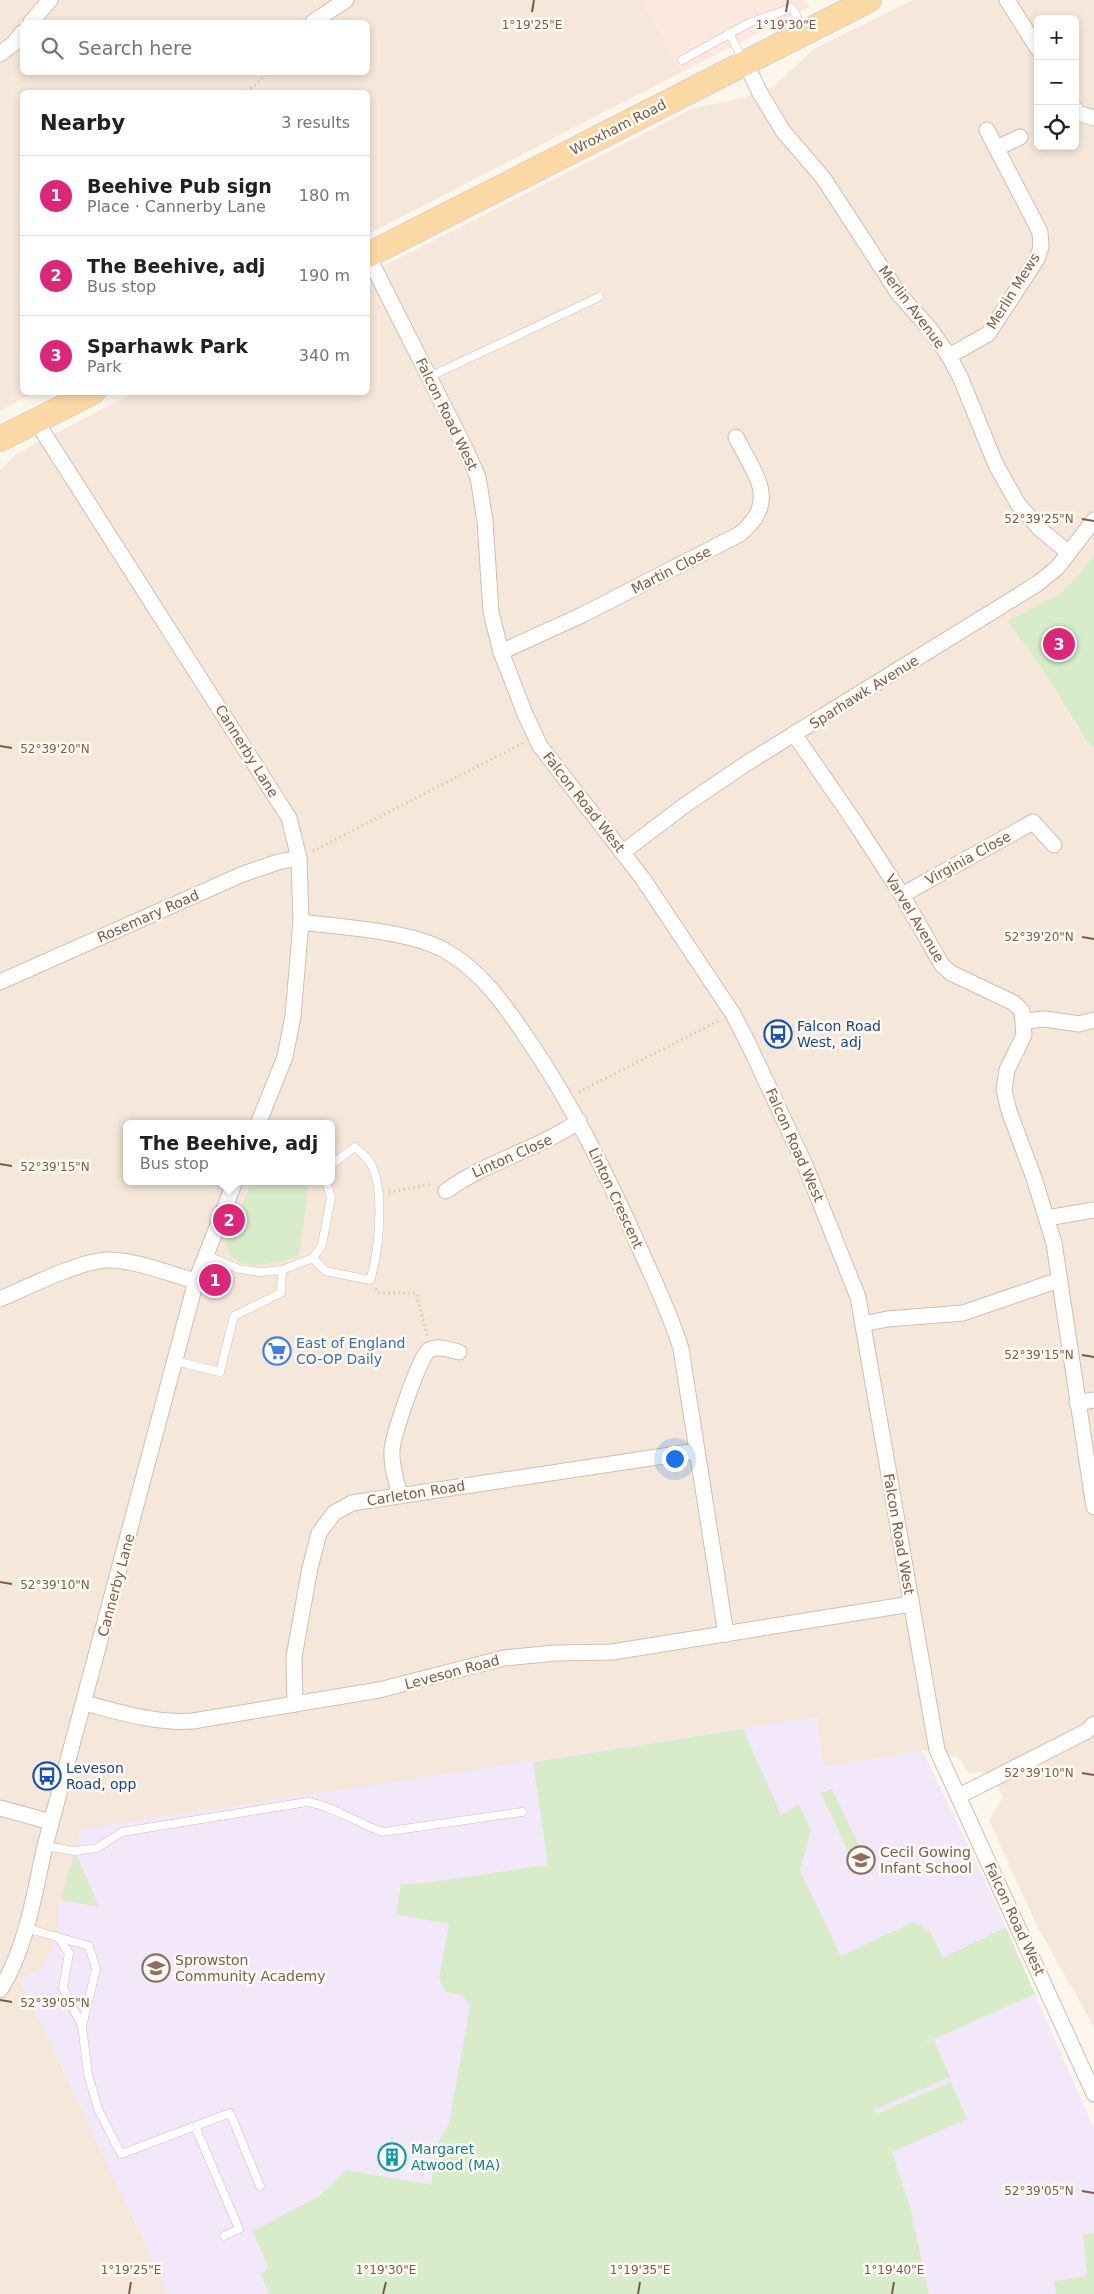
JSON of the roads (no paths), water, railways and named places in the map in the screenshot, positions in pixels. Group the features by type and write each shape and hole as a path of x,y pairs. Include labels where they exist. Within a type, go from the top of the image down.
{"main road":[{"name":"Wroxham Road","path":"370,254 647,111 746,64 869,0"},
{"path":"0,439 87,395"}],"street":[{"path":"34,20 49,0"},
{"path":"316,20 346,0"},
{"path":"1007,0 1034,43"},
{"path":"0,54 20,36"},
{"name":"Merlin Avenue","path":"746,64 760,93 783,131 824,179 898,293 930,329 949,356 964,386 996,465 1018,504 1041,530 1069,554"},
{"path":"1079,112 1094,118"},
{"name":"Merlin Mews","path":"949,356 988,334 1037,259 1046,233 987,130"},
{"path":"997,148 1020,137"},
{"name":"Falcon Road West","path":"370,259 478,477 485,521 491,612 501,652 536,737 574,792 623,852 733,1014 750,1045 805,1165 858,1297 938,1750 1094,2094"},
{"name":"Cannerby Lane","path":"36,421 289,818 299,858 301,922 293,1016 284,1057 260,1120"},
{"name":"Martin Close","path":"501,652 582,615 732,539 753,524 760,512 762,496 760,484 736,437"},
{"name":"Sparhawk Avenue","path":"623,852 685,805 794,734 1037,584 1057,568 1094,520"},
{"name":"Varvel Avenue","path":"794,734 854,820 902,895 942,965 951,973 1014,1003 1022,1011 1024,1021"},
{"name":"Virginia Close","path":"902,895 1030,817 1054,845"},
{"name":"Rosemary Road","path":"0,982 243,874 278,862 299,858"},
{"name":"Linton Crescent","path":"301,922 416,939 441,948 457,959 501,1000 543,1062 579,1121 612,1186 674,1323 681,1349 726,1634"},
{"path":"1094,1020 1079,1024 1045,1019 1024,1021 1024,1035 1007,1070 1004,1090 1009,1112 1054,1243 1094,1508"},
{"name":"Linton Close","path":"446,1191 464,1178 558,1135 579,1121"},
{"name":"Cannerby Lane","path":"0,1990 7,1979 26,1928 51,1822 196,1281 233,1185"},
{"path":"1046,1218 1094,1210"},
{"path":"0,1299 88,1263 110,1260 126,1262 196,1281"},
{"path":"864,1324 887,1319 963,1313 1059,1280"},
{"path":"400,1495 393,1468 392,1449 417,1368 428,1344 458,1352"},
{"path":"1077,1403 1094,1400"},
{"name":"Carleton Road","path":"295,1704 294,1657 310,1568 319,1533 334,1513 352,1503 696,1451"},
{"name":"Leveson Road","path":"84,1703 151,1719 177,1722 402,1685 460,1668 504,1658 555,1653 612,1652 911,1604"},
{"path":"959,1796 1061,1744 1087,1730 1094,1724"},
{"path":"0,1808 51,1822"}],"lane":[{"path":"682,60 749,23 792,8 807,32"},
{"path":"728,33 746,64"},
{"path":"429,377 599,297"},
{"path":"313,1258 325,1272 370,1280 376,1263 380,1194 369,1161 355,1147 335,1162"},
{"path":"205,1255 239,1269 260,1272 282,1270 313,1258 322,1245 331,1197 327,1185"},
{"path":"175,1361 220,1372 234,1316 281,1293 282,1270"},
{"path":"45,1846 75,1851 97,1848 122,1832 307,1802 320,1804 368,1827 383,1832 522,1812"},
{"path":"26,1928 89,1946 96,1969 82,2026"},
{"path":"58,1937 69,1952 63,1988 82,2026 88,2074 98,2109 122,2154 230,2112 260,2186"},
{"path":"195,2126 239,2229 224,2236"}],"place":[{"name":"Sparhawk Park","path":"1059,644"},
{"name":"Falcon Road West, adj","path":"778,1034"},
{"name":"The Beehive, adj","path":"229,1220"},
{"name":"Beehive Pub sign","path":"215,1280"},
{"name":"East of England CO-OP Daily","path":"277,1351"},
{"name":"Leveson Road, opp","path":"47,1776"},
{"name":"Cecil Gowing Infant School","path":"861,1860"},
{"name":"Sprowston Community Academy","path":"156,1968"},
{"name":"Margaret Atwood (MA)","path":"392,2157"}]}
